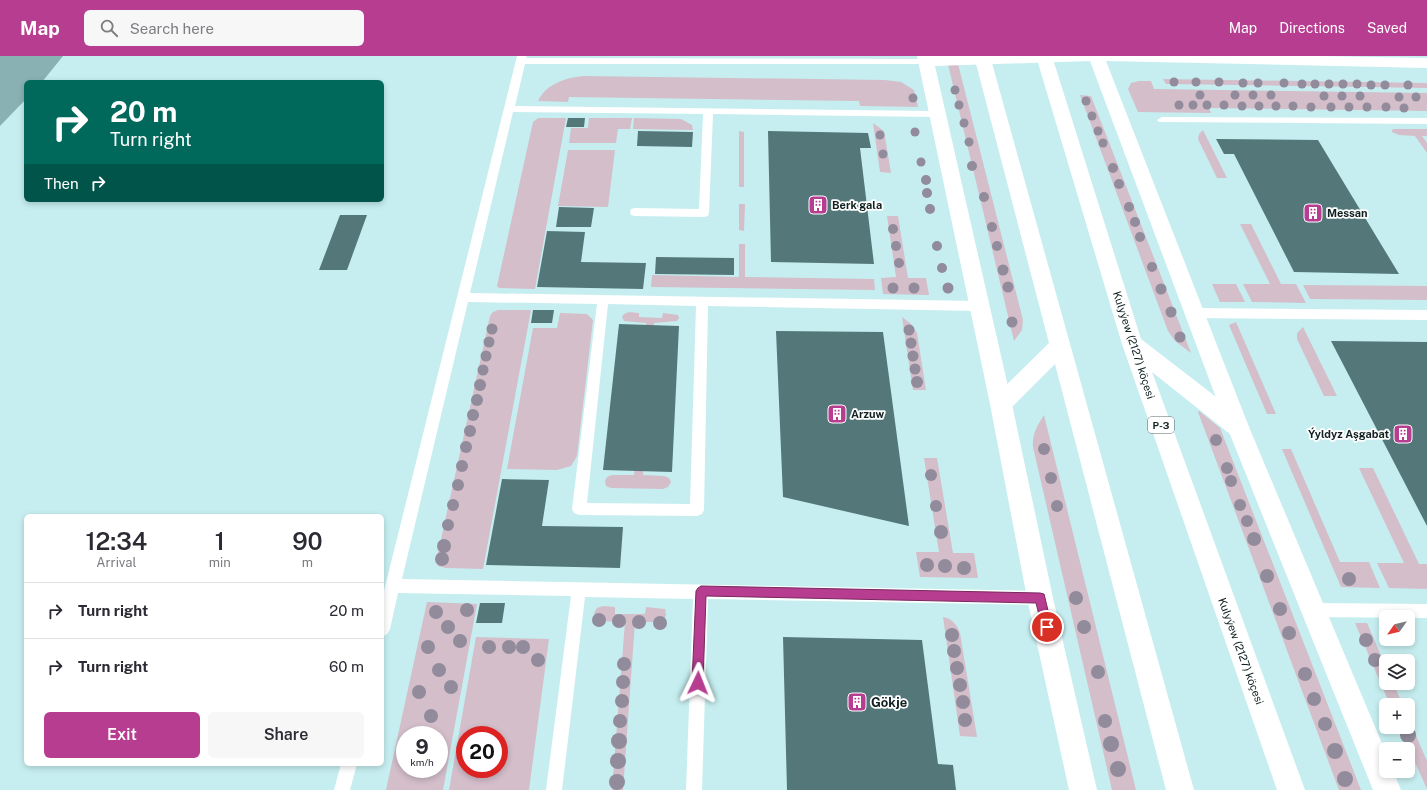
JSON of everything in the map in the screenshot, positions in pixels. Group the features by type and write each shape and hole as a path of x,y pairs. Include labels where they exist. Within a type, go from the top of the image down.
{"main road":[{"path":"1083,790 1040,598 1001,404 978,306 925,59 1092,56"},
{"path":"1096,56 1238,428 1387,790"},
{"path":"1103,56 1427,63"},
{"name":"Kulyýew (2127) köçesi","path":"1044,57 1132,344 1291,790"},
{"path":"982,58 1180,790"},
{"path":"1132,344 1238,428"},
{"path":"1001,404 1059,346"}],"lane":[{"path":"384,621 508,109 522,59 925,59"},
{"path":"508,109 936,114"},
{"path":"635,212 704,213 708,111"},
{"path":"1162,120 1427,122"},
{"path":"463,297 978,306"},
{"path":"603,299 579,509 697,510 702,301"},
{"path":"1194,313 1427,315"},
{"path":"393,586 1040,598"},
{"path":"554,790 579,589"},
{"path":"694,790 701,591"},
{"path":"1313,610 1427,611"},
{"path":"342,790 348,766"}],"shaded area":[{"path":"946,56 956,56 1023,320 1022,330 1014,341"},
{"path":"583,76 885,80 901,82 914,90 918,107 860,106 859,101 569,97 568,102 538,101 541,95 551,86 563,80"},
{"path":"1163,79 1427,83 1427,88 1166,84"},
{"path":"1151,81 1154,89 1427,93 1427,111 1209,108 1211,113 1138,112 1128,89 1131,83"},
{"path":"1080,95 1091,96 1191,353 1175,341 1168,331"},
{"path":"538,118 566,118 535,289 499,288 497,286 533,122"},
{"path":"589,118 632,118 630,129 618,129 616,143 569,143 571,128 588,128"},
{"path":"634,118 681,119 692,125 693,130 633,129"},
{"path":"873,123 884,131 891,173 880,172"},
{"path":"1394,129 1427,129 1427,136 1422,136 1427,143 1427,153 1415,136 1399,135 1392,132"},
{"path":"1203,130 1227,178 1217,178 1198,139 1199,134"},
{"path":"739,131 744,132 744,187 739,187"},
{"path":"568,150 615,150 608,207 558,206"},
{"path":"739,204 745,204 744,231 739,230"},
{"path":"887,216 898,216 908,278 926,278 929,295 883,294 881,278 896,277"},
{"path":"1240,224 1251,224 1281,284 1296,284 1306,303 1252,302 1243,284 1270,284"},
{"path":"739,244 745,244 745,277 874,279 875,290 651,287 652,275 739,277"},
{"path":"1212,284 1236,284 1245,302 1220,302"},
{"path":"1303,285 1427,286 1427,300 1310,299"},
{"path":"498,310 531,310 483,569 446,568 438,566 436,562 490,316 493,312"},
{"path":"629,312 639,313 639,317 662,318 663,313 678,315 679,318 677,321 654,323 643,475 664,476 669,478 671,482 668,487 663,489 611,488 606,486 605,481 607,477 612,475 634,475 646,323 624,321 622,317 624,314"},
{"path":"560,313 587,314 593,320 577,456 571,466 557,470 507,469 533,328 557,328"},
{"path":"902,317 911,324 917,333 926,390 913,390"},
{"path":"1236,322 1276,414 1267,414 1229,325"},
{"path":"1303,327 1337,396 1324,396 1297,339 1297,333"},
{"path":"1199,411 1220,428 1361,790 1339,790 1198,412"},
{"path":"1044,415 1136,790 1112,790 1033,447 1033,438"},
{"path":"1282,449 1291,449 1340,562 1369,562 1380,588 1341,587"},
{"path":"924,458 937,458 953,553 974,553 978,578 920,577 916,552 939,552"},
{"path":"1359,468 1373,468 1419,564 1427,564 1427,589 1389,588 1377,563 1404,563"},
{"path":"427,602 477,604 448,763 448,726 400,726"},
{"path":"603,606 615,607 615,614 645,614 646,607 665,609 666,615 664,620 658,622 635,622 623,790 612,790 625,622 601,621 596,619 594,613 597,608"},
{"path":"943,617 954,622 960,633 977,737 960,736"},
{"path":"1355,623 1367,623 1380,654 1379,654 1379,679"},
{"path":"476,637 549,639 529,790 449,790 456,750 456,778 508,778 508,726 460,726"},
{"path":"1384,690 1396,690 1400,698 1387,698"},
{"path":"1415,733 1427,761 1427,789 1415,762 1415,742 1406,742 1402,734"},
{"path":"396,744 396,778 445,778 443,790 386,790"}],"water":[{"path":"0,56 63,56 44,80 24,80 24,101 0,126"}],"building":[{"path":"568,118 585,118 584,127 566,127"},
{"path":"638,131 693,132 692,147 637,146"},
{"name":"Berk gala","path":"768,131 868,133 871,148 860,148 874,264 771,262"},
{"name":"Messan","path":"1216,139 1318,140 1399,274 1294,272 1234,154 1224,154"},
{"path":"559,207 594,208 591,227 556,227"},
{"path":"340,215 367,215 347,270 319,270"},
{"path":"547,231 585,232 581,262 646,263 643,289 537,287"},
{"path":"656,257 734,258 734,275 655,274"},
{"path":"533,310 554,310 552,323 531,323"},
{"path":"619,324 679,326 672,472 603,470"},
{"name":"Arzuw","path":"776,331 883,332 909,526 783,497"},
{"name":"Ýyldyz Aşgabat","path":"1331,341 1427,342 1427,526"},
{"path":"502,479 549,480 542,526 623,527 620,568 486,565"},
{"path":"480,603 505,603 502,623 476,623"},
{"name":"Gökje","path":"783,637 922,640 938,764 953,765 956,790 787,790"}],"place":[{"name":"Berk gala","path":"818,205"},
{"name":"Messan","path":"1313,213"},
{"name":"Arzuw","path":"837,414"},
{"name":"Ýyldyz Aşgabat","path":"1403,434"},
{"name":"Gökje","path":"857,702"}],"route":[{"path":"698,683 701,591 1040,598 1047,627"}]}
